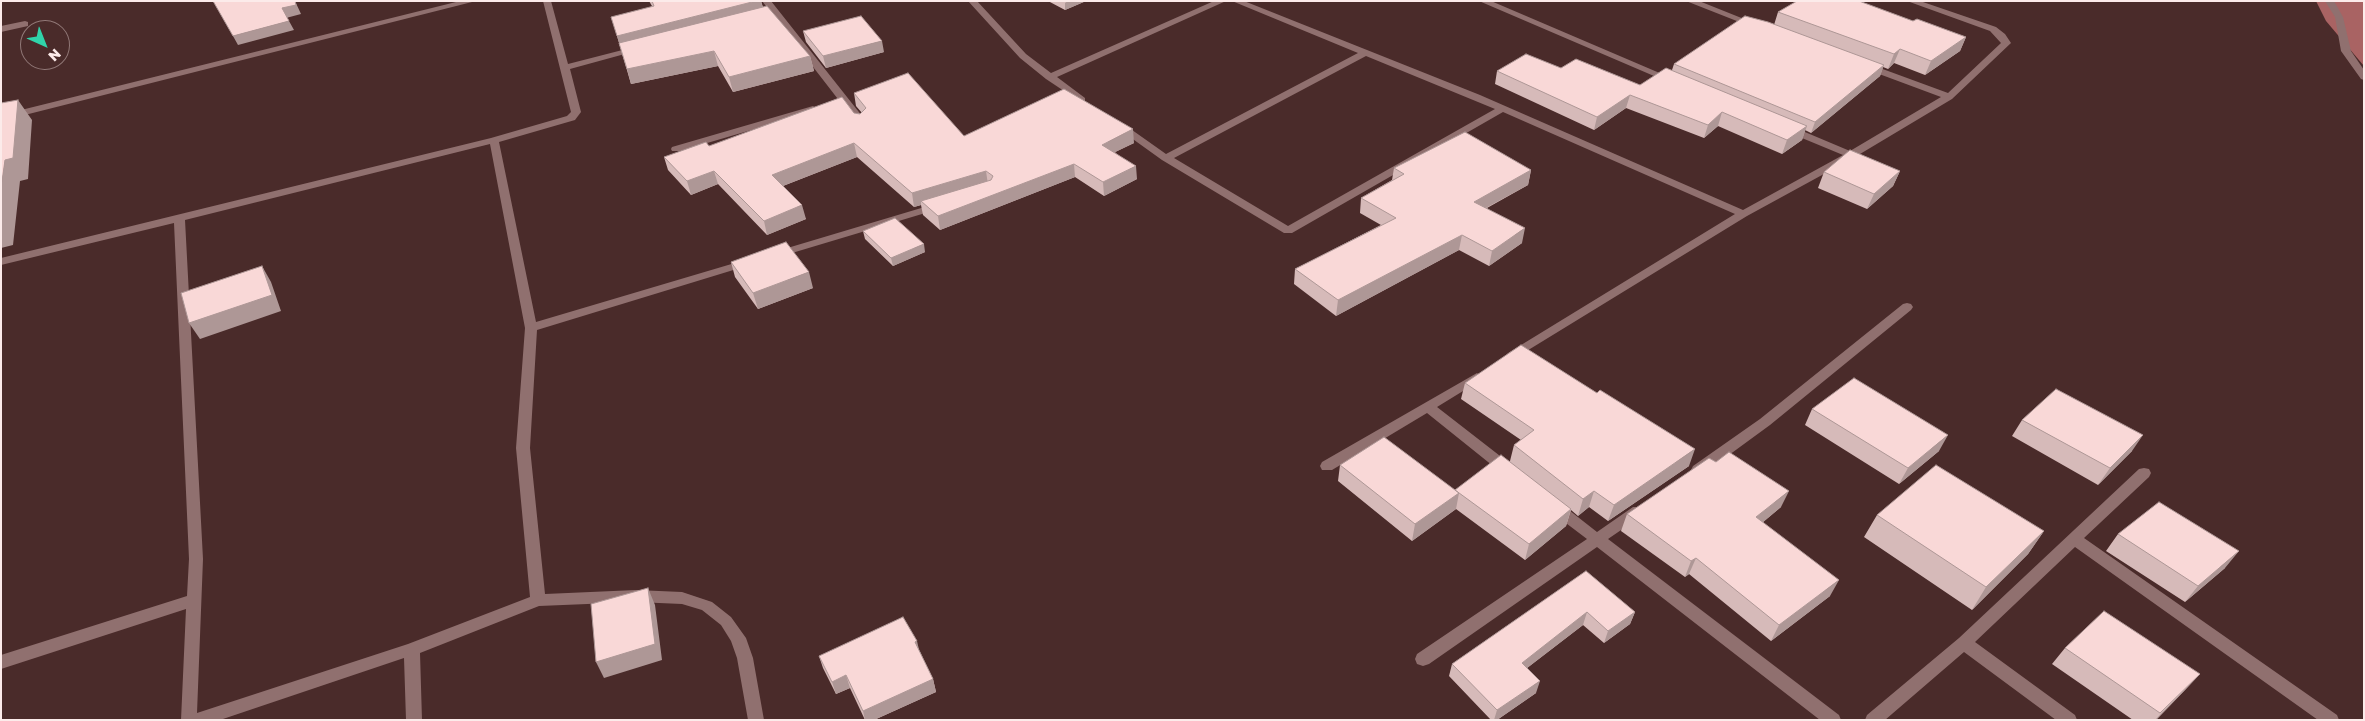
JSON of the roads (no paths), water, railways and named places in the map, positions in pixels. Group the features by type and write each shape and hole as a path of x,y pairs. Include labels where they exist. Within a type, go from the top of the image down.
{"street":[{"path":"1,118 472,1"},
{"path":"1,262 494,140 574,116 576,112 547,1"},
{"path":"766,1 771,15 835,102 862,123"},
{"path":"972,1 1023,56 1087,104"},
{"path":"1050,77 1222,1"},
{"path":"1236,1 1503,108 1743,214"},
{"path":"1482,1 1685,86"},
{"path":"1690,1 1764,28"},
{"path":"1504,361 1743,214 1851,155 1949,97 2006,43 2002,36 1993,30 1911,1"},
{"path":"2328,1 2339,17 2346,51 2364,77"},
{"path":"1,29 20,25"},
{"path":"564,68 650,46"},
{"path":"1166,158 1366,52"},
{"path":"1856,62 1949,97"},
{"path":"676,149 835,102"},
{"path":"1111,120 1166,158 1288,232 1503,108"},
{"path":"1778,124 1851,155"},
{"path":"494,140 532,328 523,448 538,600"},
{"path":"532,328 950,202"},
{"path":"179,218 196,559 189,720"},
{"path":"1685,478 1765,422 1907,307"},
{"path":"1327,466 1487,371"},
{"path":"1428,407 1520,479"},
{"path":"1874,720 1964,643 2144,472"},
{"path":"1543,498 1833,720"},
{"path":"1422,659 1653,501"},
{"path":"2075,539 2330,720"},
{"path":"198,720 217,716 412,649 538,600 636,596 682,598 708,606 726,621 738,638 745,658 756,720"},
{"path":"1,662 194,600"},
{"path":"1964,643 2069,720"},
{"path":"412,649 414,720"}]}
